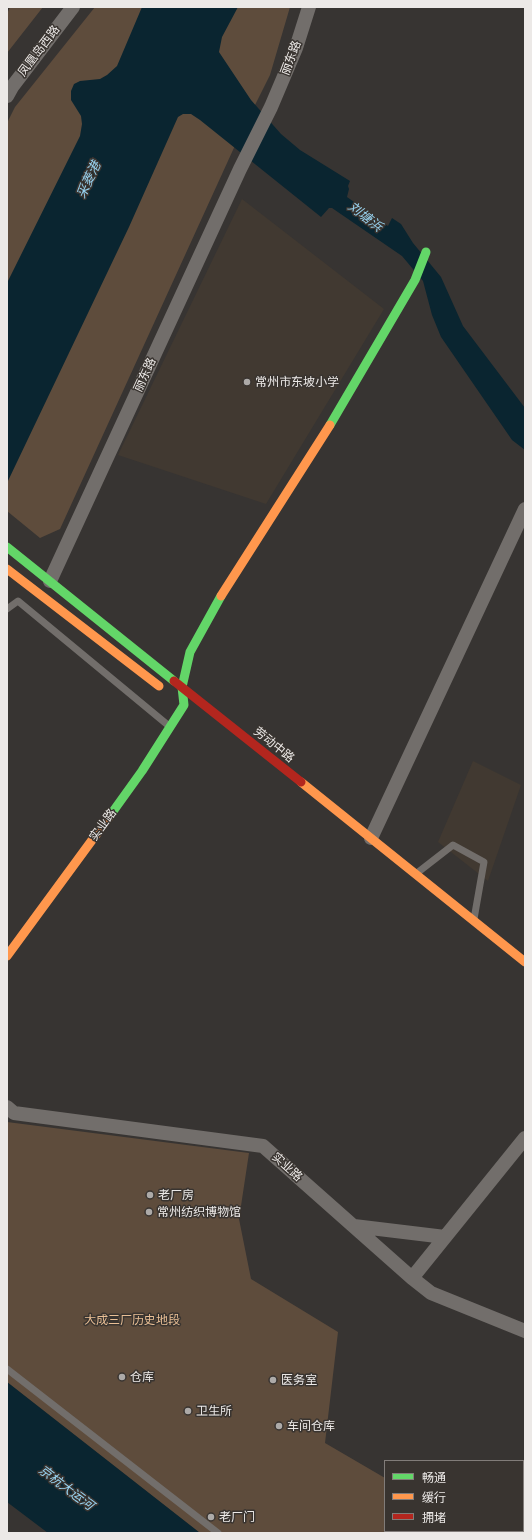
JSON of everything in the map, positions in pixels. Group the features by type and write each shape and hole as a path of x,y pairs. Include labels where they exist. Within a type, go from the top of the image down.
{"main road":[{"path":"187,707 182,687 190,652 219,600 345,402 414,280 426,252"},
{"name":"劳动中路","path":"7,547 525,962"},
{"path":"7,569 187,707"},
{"name":"实业路","path":"7,956 142,771 170,727 187,707"}],"street":[{"name":"凤凰岛西路","path":"7,96 12,87 73,7"},
{"name":"丽东路","path":"50,581 240,169 271,108 296,48 308,7"},
{"path":"371,838 525,509"},
{"name":"实业路","path":"7,1107 14,1112 264,1146 412,1278 431,1293 525,1332"},
{"path":"412,1278 525,1138"},
{"path":"354,1226 445,1237"}],"lane":[{"path":"7,609 18,601 170,727"},
{"path":"416,874 453,845 484,862 474,921"},
{"path":"7,1369 218,1533"}],"shaded area":[{"name":"常州市东坡小学","path":"242,199 384,309 266,504 118,455"},
{"path":"473,761 521,785 488,881 438,842"}],"green space":[{"path":"10,7 43,7 7,53 7,14"},
{"path":"95,7 151,7 7,313 7,123 15,107"},
{"path":"216,7 290,7 270,75 238,139 60,529 40,538 7,511 7,440"},
{"name":"大成三厂历史地段","path":"7,1122 249,1153 239,1219 251,1279 338,1332 325,1443 384,1477 384,1532 478,1533 200,1533 7,1382"}],"water":[{"path":"142,7 238,7 222,37 219,52 251,100 281,134 300,150 350,181 347,197 388,226 392,218 401,224 413,243 441,277 463,326 525,408 525,450 512,440 441,337 432,315 423,281 402,256 332,208 329,208 321,217 200,120 191,114 183,114 178,117 129,227 7,483 7,283 80,136 82,124 81,116 71,100 71,91 74,84 80,81 100,79 117,66"},
{"name":"京杭大运河","path":"7,1382 200,1533 48,1533 7,1502"}],"traffic: fast":[{"path":"330,425 415,280 426,252"},
{"path":"7,547 174,681"},
{"path":"109,817 142,771 184,705 182,687 190,652 221,596"}],"traffic: slow":[{"path":"221,596 330,425"},
{"path":"7,569 159,686"},
{"path":"301,782 525,962"},
{"path":"7,956 109,817"}],"traffic: jam":[{"path":"174,681 301,782"}],"place":[{"name":"常州市东坡小学","path":"247,382"},
{"name":"老厂房","path":"150,1195"},
{"name":"常州纺织博物馆","path":"149,1212"},
{"name":"仓库","path":"122,1377"},
{"name":"医务室","path":"273,1380"},
{"name":"卫生所","path":"188,1411"},
{"name":"车间仓库","path":"279,1426"},
{"name":"老厂门","path":"211,1517"}],"water label":[{"name":"采菱港","path":"89,180"},
{"name":"刘塘浜","path":"365,217"}]}
